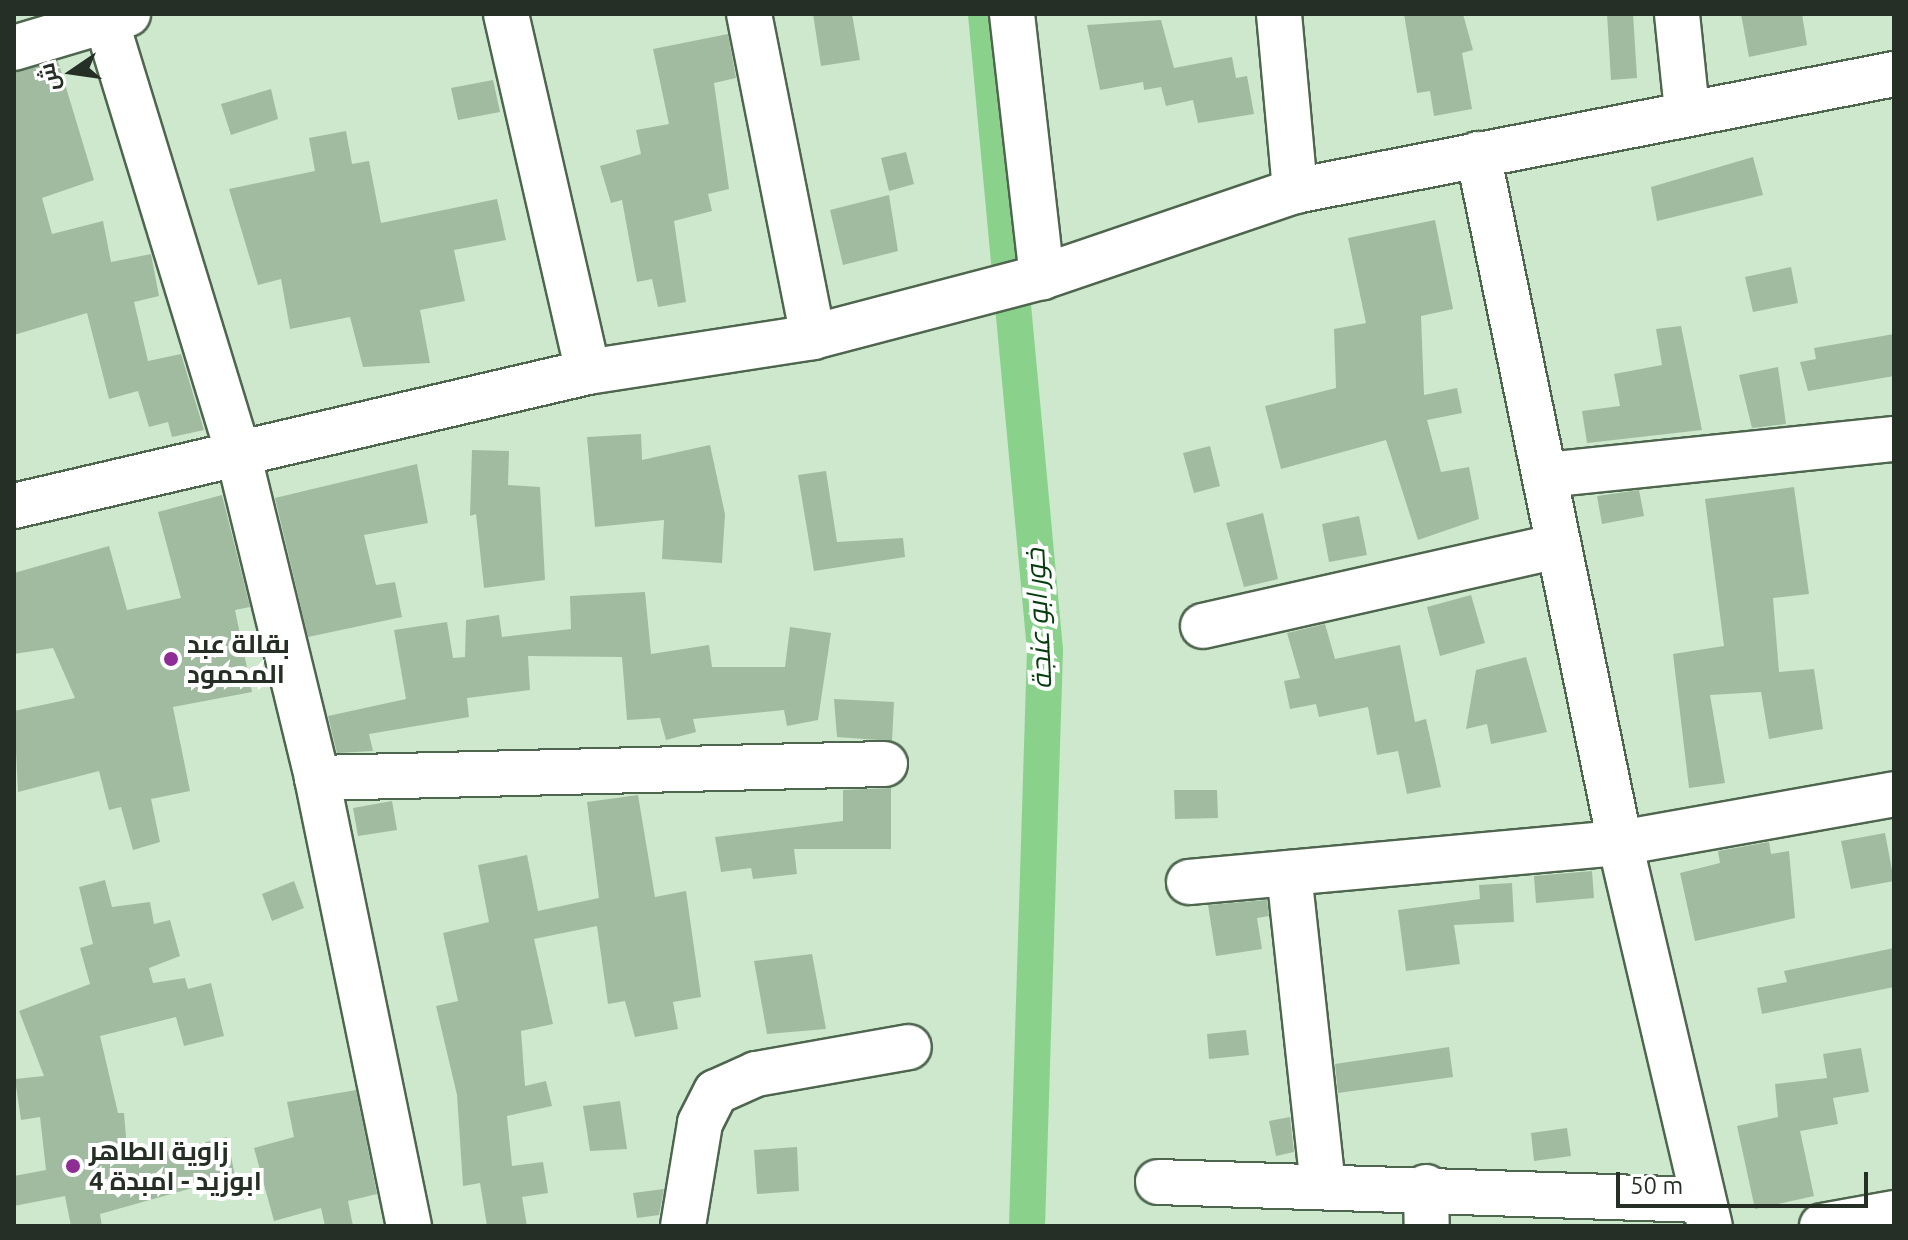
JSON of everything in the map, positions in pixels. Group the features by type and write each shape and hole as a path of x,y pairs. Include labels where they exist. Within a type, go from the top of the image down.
{"street":[{"path":"506,14 588,372"},
{"path":"749,14 813,337"},
{"path":"1012,14 1042,277"},
{"path":"1279,14 1295,191"},
{"path":"1677,14 1687,111"},
{"path":"14,48 113,16 238,453 317,778 409,1226"},
{"path":"14,506 588,372 813,337 1042,277 1295,191 1687,111 1894,74"},
{"path":"1158,1182 1323,1185 1427,1206 1706,1213 1620,843 1478,154"},
{"path":"1545,475 1894,439"},
{"path":"1203,626 1558,546"},
{"path":"317,778 885,764"},
{"path":"1189,882 1620,843 1894,794"},
{"path":"1289,873 1323,1185"},
{"path":"683,1226 700,1123 716,1092 756,1074 909,1047"},
{"path":"1822,1226 1894,1213"}],"building":[{"path":"813,14 852,14 860,60 821,66"},
{"path":"1404,14 1463,14 1473,50 1462,53 1472,109 1434,116 1430,91 1417,93"},
{"path":"1607,14 1633,14 1637,78 1611,80"},
{"path":"1741,14 1802,14 1807,45 1749,57"},
{"path":"1161,20 1174,68 1232,57 1236,78 1247,76 1254,114 1198,123 1193,100 1166,106 1161,87 1144,90 1143,82 1100,90 1087,25"},
{"path":"728,34 736,78 714,83 729,189 708,194 712,211 674,221 686,302 658,307 652,279 637,282 622,200 611,203 600,166 641,154 636,130 669,124 653,49"},
{"path":"58,61 94,180 42,198 52,234 103,221 111,262 151,254 159,296 134,302 148,361 181,354 204,430 172,437 168,422 149,427 138,391 109,399 87,313 14,335 14,72"},
{"path":"493,80 500,112 458,120 451,88"},
{"path":"271,89 278,119 231,135 221,104"},
{"path":"346,131 352,164 369,161 381,223 497,199 506,240 454,250 465,301 420,310 430,363 363,367 350,317 290,329 281,279 258,285 229,189 315,171 309,138"},
{"path":"906,152 914,184 889,191 881,158"},
{"path":"1753,157 1763,195 1657,221 1651,187"},
{"path":"889,195 898,251 843,265 830,210"},
{"path":"1435,220 1453,309 1421,316 1424,395 1457,388 1462,413 1427,420 1441,472 1469,467 1479,519 1418,540 1386,440 1281,469 1265,406 1336,388 1334,329 1366,323 1348,238"},
{"path":"1791,267 1798,303 1753,312 1745,277"},
{"path":"1681,326 1702,430 1587,443 1582,411 1620,406 1614,374 1662,365 1656,329"},
{"path":"1894,334 1894,376 1808,391 1800,362 1816,359 1814,348"},
{"path":"1778,367 1786,424 1752,428 1739,375"},
{"path":"641,434 642,460 710,445 725,514 722,563 662,559 664,520 595,527 587,437"},
{"path":"1210,446 1220,486 1194,493 1183,453"},
{"path":"472,450 509,451 508,485 540,487 545,580 484,588 476,514 470,516"},
{"path":"417,464 428,523 364,535 376,585 395,582 402,617 308,637 275,498"},
{"path":"826,471 837,542 903,538 905,557 814,571 798,475"},
{"path":"1794,487 1809,594 1773,598 1779,672 1814,669 1823,729 1769,739 1761,692 1710,695 1725,783 1689,788 1673,654 1724,646 1705,499"},
{"path":"1639,490 1644,516 1602,524 1597,496"},
{"path":"222,495 250,607 235,610 252,692 173,707 190,791 151,799 160,842 133,850 121,807 109,810 99,771 18,792 14,711 75,698 53,648 14,654 14,573 109,546 127,610 181,598 158,512"},
{"path":"1263,513 1278,579 1244,587 1226,523"},
{"path":"1359,516 1367,555 1329,562 1322,524"},
{"path":"645,592 651,654 709,645 712,667 785,667 790,627 831,633 818,720 787,726 784,710 693,719 696,732 666,740 660,718 627,720 622,657 528,656 530,690 467,698 469,717 369,734 373,751 337,753 328,716 406,699 394,630 447,622 453,658 465,657 466,620 499,615 502,637 571,629 570,596"},
{"path":"1471,595 1485,643 1440,656 1427,607"},
{"path":"1325,624 1335,659 1400,645 1415,722 1426,719 1441,787 1407,794 1398,751 1377,755 1368,707 1319,717 1316,704 1290,709 1284,681 1300,678 1287,633"},
{"path":"1526,657 1547,732 1491,744 1487,724 1466,729 1476,670"},
{"path":"834,699 894,702 892,741 837,737"},
{"path":"891,788 891,849 794,849 797,874 753,879 751,868 721,872 715,837 843,821 843,790"},
{"path":"1174,790 1217,790 1218,818 1175,819"},
{"path":"638,795 655,897 686,891 701,997 673,1002 678,1029 635,1037 625,1001 608,1004 597,926 534,939 553,1024 521,1031 525,1086 546,1081 552,1106 507,1116 512,1166 543,1162 548,1193 522,1197 527,1226 487,1226 480,1183 463,1186 457,1095 436,1006 458,1001 443,933 489,922 478,865 527,855 538,911 599,898 587,802"},
{"path":"392,801 397,830 358,836 353,808"},
{"path":"1885,833 1894,881 1851,889 1841,841"},
{"path":"1769,842 1771,854 1789,851 1795,918 1695,941 1680,873 1720,863 1718,851"},
{"path":"1592,871 1594,898 1536,903 1534,876"},
{"path":"105,880 112,907 150,902 154,924 170,920 180,956 149,968 153,983 185,978 188,989 211,983 224,1036 184,1046 176,1017 100,1036 118,1113 124,1113 128,1161 227,1137 235,1176 100,1214 102,1226 71,1226 65,1196 14,1206 14,1176 46,1170 40,1117 21,1120 15,1079 44,1076 19,1011 90,984 80,948 93,944 79,887"},
{"path":"294,881 304,908 272,921 262,894"},
{"path":"1512,883 1514,922 1454,925 1460,964 1406,971 1398,910 1480,899 1479,885"},
{"path":"1267,900 1269,916 1257,918 1262,949 1216,956 1208,905"},
{"path":"1894,948 1894,987 1762,1014 1757,988 1787,982 1784,971"},
{"path":"812,954 826,1029 767,1034 754,961"},
{"path":"1246,1030 1249,1055 1209,1059 1207,1034"},
{"path":"1449,1047 1453,1077 1338,1093 1335,1064"},
{"path":"1861,1048 1869,1092 1833,1098 1838,1124 1800,1131 1814,1196 1755,1209 1737,1126 1778,1117 1775,1084 1827,1078 1823,1054"},
{"path":"356,1090 377,1194 348,1201 353,1226 325,1226 321,1208 274,1221 254,1148 294,1137 287,1102"},
{"path":"620,1101 627,1149 590,1151 583,1106"},
{"path":"1290,1117 1294,1152 1276,1156 1269,1121"},
{"path":"1567,1128 1571,1156 1534,1161 1531,1133"},
{"path":"797,1147 799,1191 757,1194 754,1150"},
{"path":"664,1189 659,1215 637,1218 633,1193"}],"waterway":[{"name":"خور ابو عنجة","path":"986,14 1045,650 1027,1226"}],"place":[{"name":"بقالة عبد المحمود","path":"171,659"},
{"name":"زاوية الطاهر ابوزيد - امبدة 4","path":"73,1166"}]}
